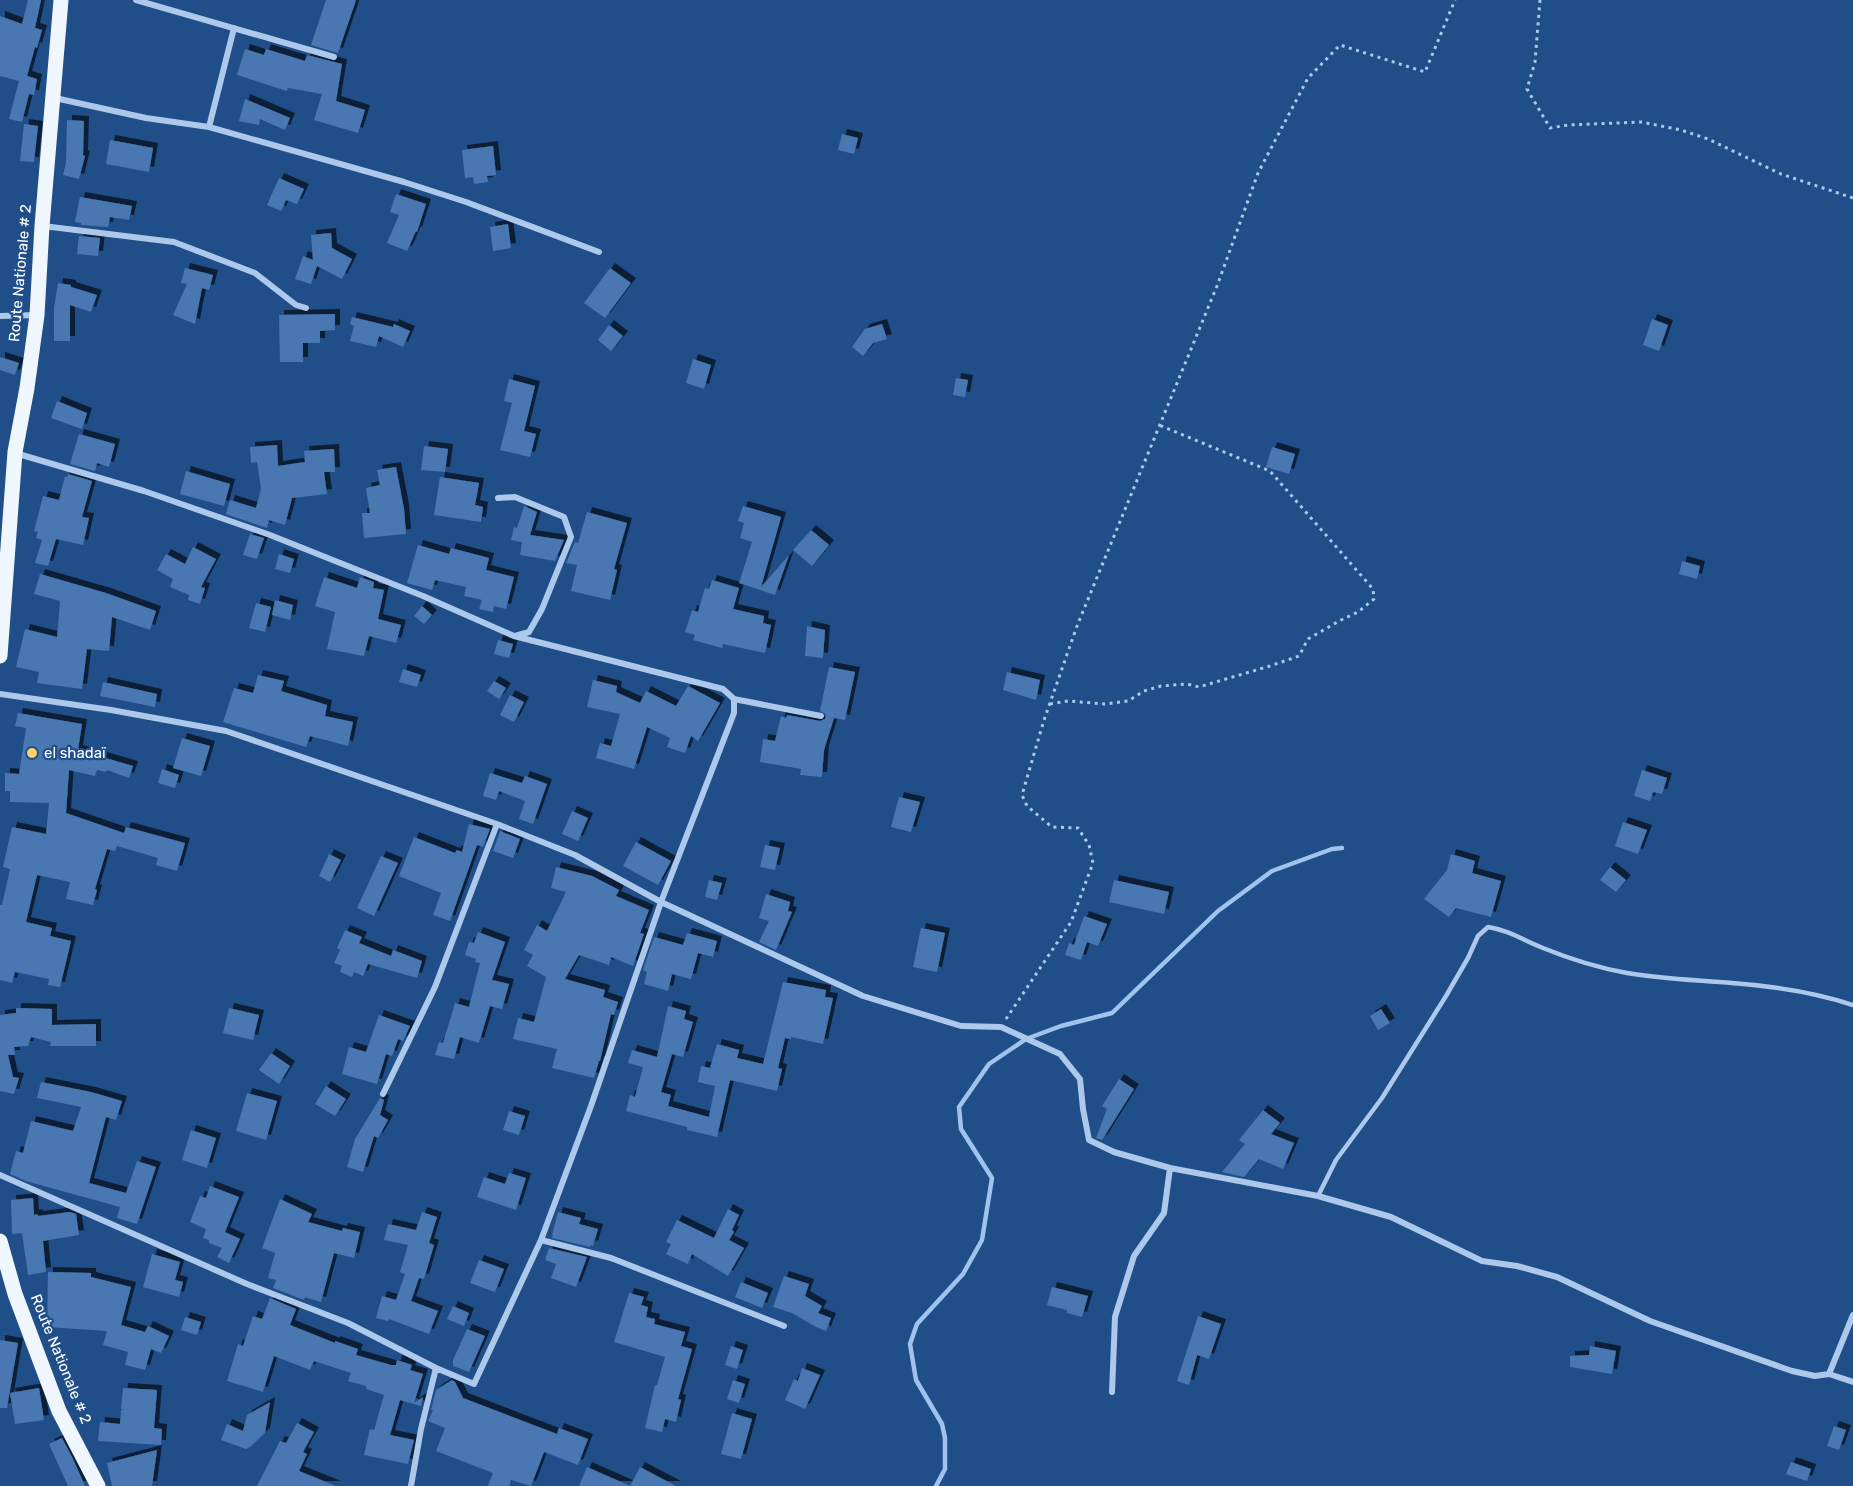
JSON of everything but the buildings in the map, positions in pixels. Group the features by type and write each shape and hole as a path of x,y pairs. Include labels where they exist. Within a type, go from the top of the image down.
{"main road":[{"name":"Route Nationale # 2","path":"0,656 15,452 37,315 42,226 62,0"},
{"name":"Route Nationale # 2","path":"0,1241 15,1294 59,1411 98,1486"}],"street":[{"path":"136,0 334,57"},
{"path":"209,127 234,28"},
{"path":"53,98 209,127 404,182 466,202 599,252"},
{"path":"42,226 174,242 255,273 296,305 306,308"},
{"path":"0,316 37,315"},
{"path":"15,452 144,491 270,535 423,596 514,636 723,689 734,699 821,716"},
{"path":"498,498 515,497 564,517 570,537 543,609 530,632 514,636"},
{"path":"0,694 111,710 226,731 497,824 575,855 661,902 863,996 961,1026 1000,1027 1060,1054 1080,1079 1089,1140 1114,1152 1170,1168 1318,1196 1391,1216 1482,1261 1517,1266 1557,1277 1650,1321 1792,1371 1815,1376 1829,1374 1853,1382"},
{"path":"0,1175 247,1284 348,1323 436,1368 474,1384 541,1240 591,1106 661,902 734,713 734,699"},
{"path":"383,1094 435,987 497,824"},
{"path":"1112,1392 1115,1317 1134,1256 1164,1213 1170,1168"},
{"path":"541,1240 611,1258 784,1326"},
{"path":"1829,1374 1853,1315"},
{"path":"411,1486 421,1429 436,1368"}],"lane":[{"path":"1318,1196 1336,1160 1382,1098 1446,996 1478,936 1488,927 1504,930 1542,948 1626,973 1792,990 1853,1005"}],"path":[{"path":"1000,1027 1071,922 1093,863 1089,845 1078,828 1052,827 1027,806 1022,795 1077,626 1216,286 1258,173 1308,78 1340,45 1425,72 1455,0"},
{"path":"1540,0 1535,62 1527,89 1550,128 1568,125 1641,122 1681,130 1708,139 1781,174 1853,198"},
{"path":"1050,704 1068,701 1105,704 1128,700 1144,691 1161,686 1187,684 1199,687 1270,666 1299,656 1308,639 1358,612 1374,599 1373,589 1270,471 1159,425"}],"waterway":[{"path":"936,1486 945,1469 945,1438 942,1424 916,1380 910,1344 917,1324 963,1274 982,1240 992,1178 961,1129 959,1107 989,1064 1026,1039 1061,1026 1112,1013 1218,911 1272,871 1332,849 1342,848"}],"place":[{"name":"el shadaï","path":"32,753"}]}
